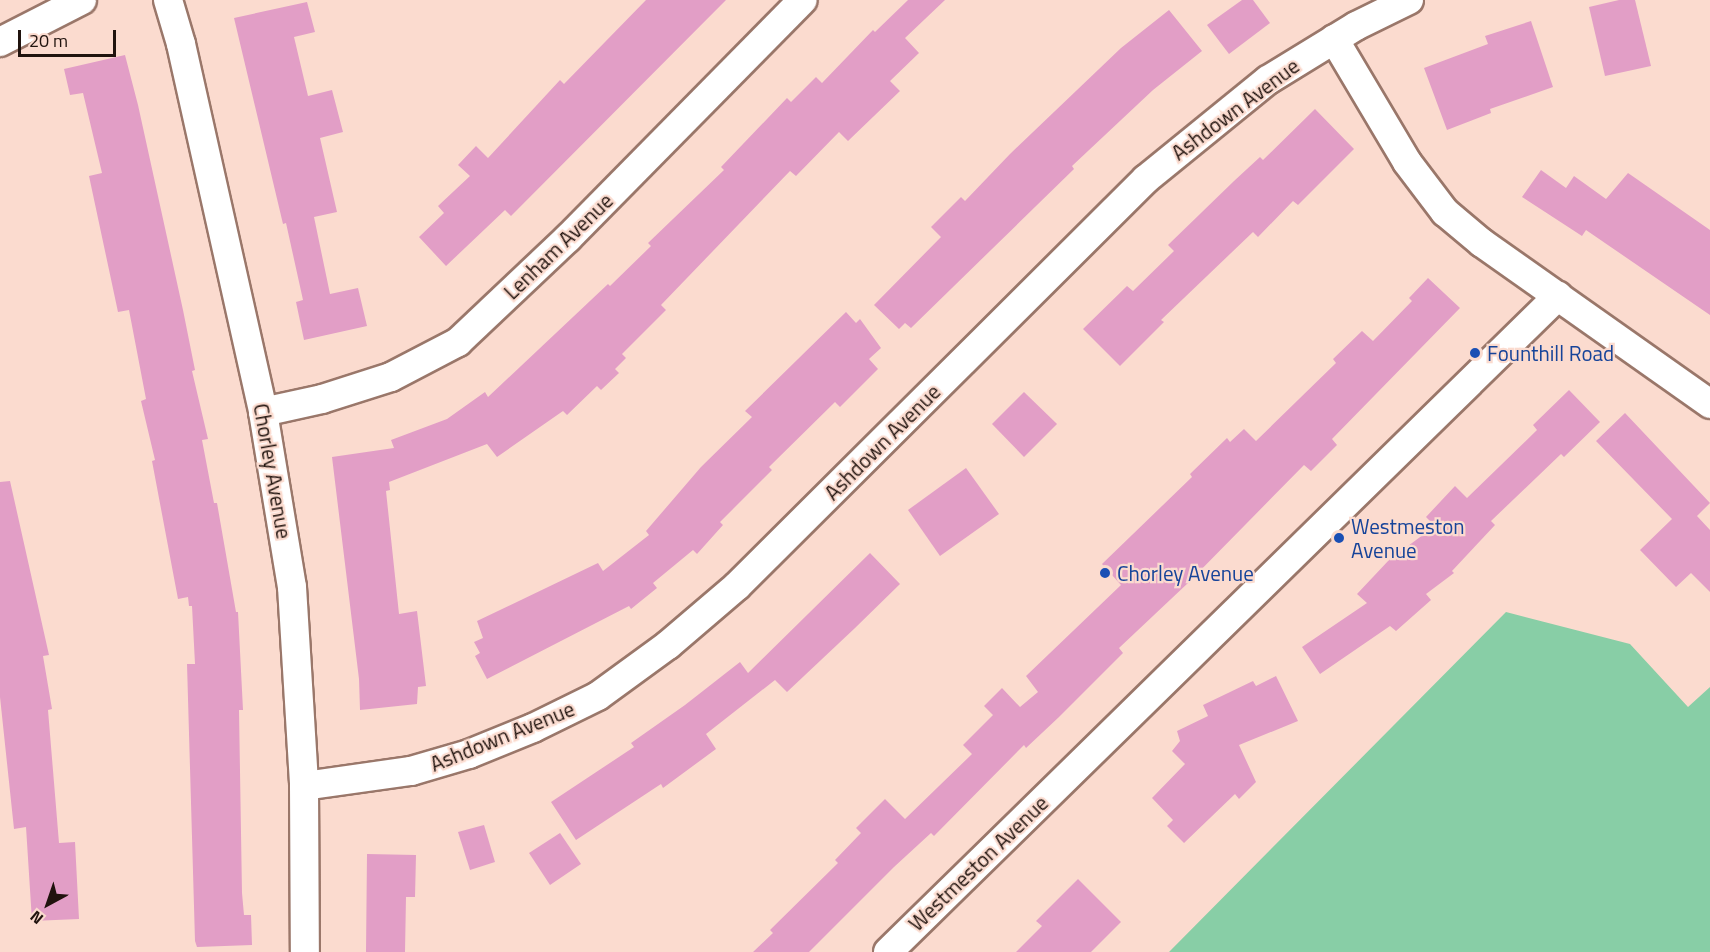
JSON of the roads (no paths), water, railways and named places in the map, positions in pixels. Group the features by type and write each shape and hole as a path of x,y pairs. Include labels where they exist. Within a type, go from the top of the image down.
{"street":[{"path":"0,42 82,0"},
{"name":"Chorley Avenue","path":"168,0 182,44 263,412 292,587 304,786 305,952"},
{"name":"Lenham Avenue","path":"263,412 322,399 391,378 458,342 568,238 803,0"},
{"name":"Ashdown Avenue","path":"304,786 411,771 469,754 533,728 607,690 668,645 737,586 1146,178 1237,103 1334,39 1380,12 1409,0"},
{"path":"1334,39 1407,162 1445,212 1482,243 1710,404"},
{"name":"Westmeston Avenue","path":"888,952 1558,296"}],"place":[{"name":"Founthill Road","path":"1475,353"},
{"name":"Westmeston Avenue","path":"1339,538"},
{"name":"Chorley Avenue","path":"1105,573"}]}
